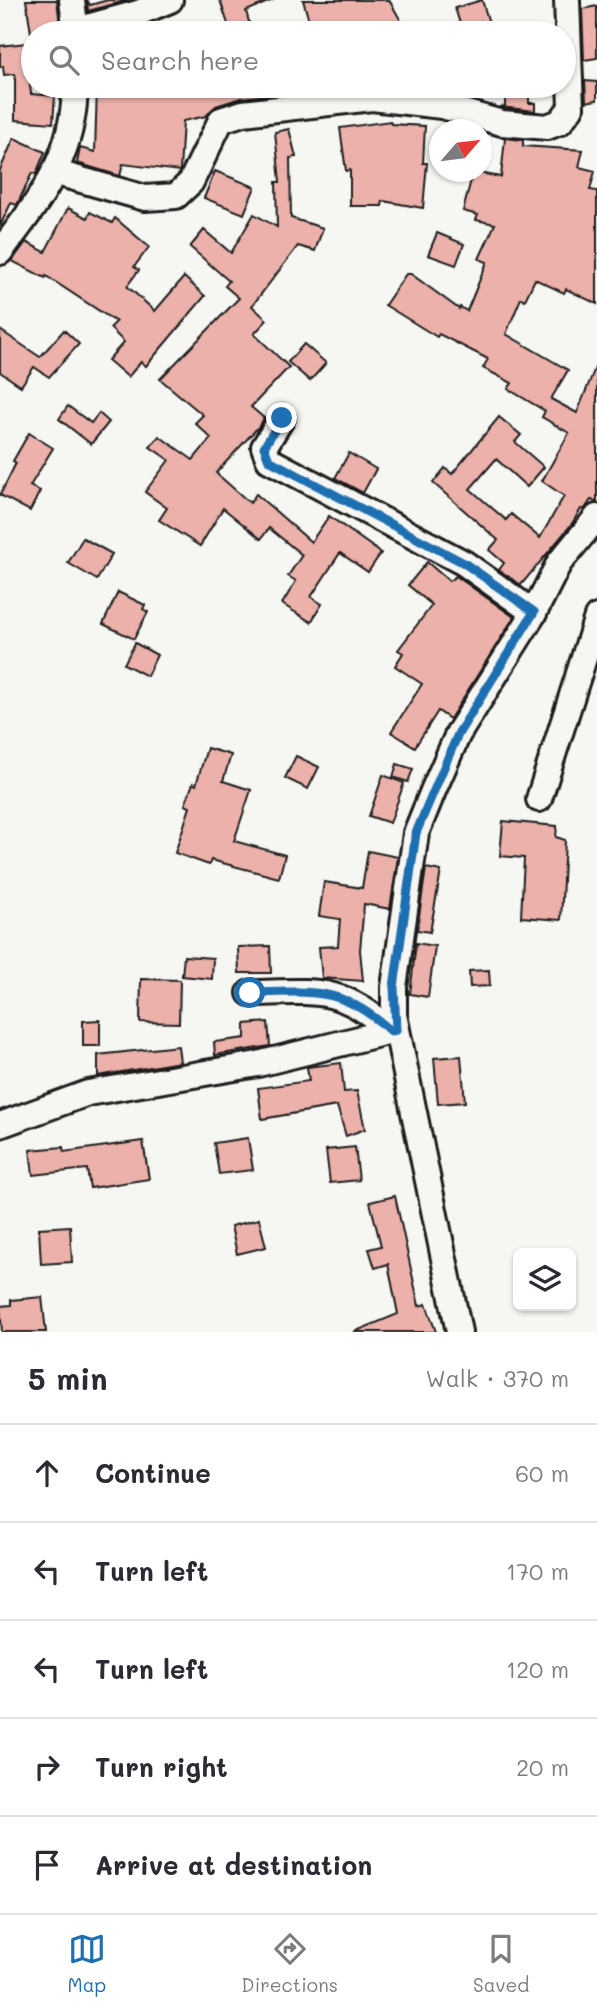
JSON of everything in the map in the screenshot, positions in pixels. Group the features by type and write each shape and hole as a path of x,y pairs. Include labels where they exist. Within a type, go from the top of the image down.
{"street":[{"path":"72,0 75,21"},
{"path":"110,21 170,0"},
{"path":"567,0 568,21"},
{"path":"0,252 57,173 69,136 74,98"},
{"path":"57,173 145,198 176,196 191,182 221,120 243,113 372,98 442,106 502,123 547,127 560,122 571,108 571,98"},
{"path":"282,418 264,447 269,460 464,563 534,612"},
{"path":"458,1332 412,1098 393,1031 394,987 416,833 458,734 534,612 559,563 597,517"},
{"path":"539,799 597,617"},
{"path":"250,993 324,992 358,1005 393,1031"},
{"path":"0,1125 88,1093 258,1064 393,1031"}],"building":[{"path":"26,0 57,0 60,21 29,21"},
{"path":"87,0 90,5 108,0 129,0 88,11"},
{"path":"220,0 273,0 246,11 249,21 227,21"},
{"path":"303,0 389,0 401,21 309,21"},
{"path":"482,0 488,21 459,21 455,8"},
{"path":"597,6 597,58 584,60 582,9"},
{"path":"21,44 21,98 55,98 53,123 15,120 15,74 4,75 3,66 0,67 0,46"},
{"path":"585,81 597,82 597,100 586,102"},
{"path":"97,98 241,98 216,106 206,116 183,121 180,171 123,164 120,176 77,163 80,148 95,152"},
{"path":"505,98 529,98 529,103 535,103 535,111 500,107 505,106"},
{"path":"390,121 391,124 425,126 423,163 427,163 423,208 383,201 382,206 350,206 350,170 346,171 340,128"},
{"path":"289,129 296,157 290,158 291,218 323,228 315,251 298,246 252,306 267,320 254,334 289,367 251,407 264,418 261,424 216,473 250,503 256,494 311,542 329,516 381,553 368,572 340,553 311,597 322,604 311,622 282,604 296,581 288,576 302,555 269,528 261,539 223,508 200,546 159,520 167,508 145,492 169,460 150,447 159,436 193,460 211,438 195,423 203,415 160,379 239,298 225,286 229,281 190,247 204,230 231,253 254,214 277,227 276,182 280,182 275,132"},
{"path":"14,138 45,152 36,174 32,173 17,205 11,203 0,226 0,170"},
{"path":"505,138 523,140 523,146 583,150 579,167 595,171 590,190 597,191 597,304 566,289 564,293 535,279 525,300 521,298 506,334 568,370 551,399 577,413 597,363 597,502 591,500 584,510 581,509 521,585 499,570 504,563 489,550 498,540 433,483 445,468 452,474 499,417 521,435 515,442 544,467 527,487 496,459 470,489 506,520 511,514 540,538 564,496 542,481 569,433 542,417 545,411 508,389 512,383 483,368 488,359 439,334 437,337 385,305 406,274 411,274 459,309 460,307 467,311 487,262 479,259 495,224 476,220 478,215 463,211 470,182 492,182 492,175 501,177"},
{"path":"215,171 255,187 244,214 204,198"},
{"path":"68,208 87,218 90,212 112,223 115,218 149,247 134,267 139,270 127,286 155,311 184,277 205,296 146,366 141,362 128,377 108,360 124,342 110,328 116,322 46,276 45,278 12,261 26,242 45,252"},
{"path":"437,233 464,244 456,265 428,255"},
{"path":"0,330 40,357 64,330 79,344 49,377 34,367 21,386 0,372"},
{"path":"304,344 326,363 310,381 288,362"},
{"path":"68,406 91,423 99,413 109,422 91,444 59,419"},
{"path":"29,433 53,448 30,486 40,491 30,511 0,495 16,463 13,461"},
{"path":"349,453 376,469 363,493 335,478"},
{"path":"83,538 112,554 97,580 68,563"},
{"path":"427,562 449,581 456,576 514,617 450,719 438,711 415,747 391,732 422,684 395,666 403,653 398,650 432,605 408,585"},
{"path":"118,592 145,605 143,609 148,612 134,639 103,624"},
{"path":"135,643 157,655 147,676 124,664"},
{"path":"207,748 231,755 223,781 251,790 234,841 285,855 279,878 211,860 209,865 175,853 190,807 185,805 193,783 196,785"},
{"path":"296,756 319,767 308,789 285,778"},
{"path":"397,764 413,769 408,782 393,777"},
{"path":"383,775 404,783 390,823 369,816"},
{"path":"503,821 557,826 556,837 565,840 561,920 521,917 524,858 500,856"},
{"path":"368,851 398,857 390,909 364,904 360,950 363,981 322,978 319,947 338,946 340,919 319,916 324,882 362,888"},
{"path":"426,868 441,871 430,932 417,930"},
{"path":"416,943 435,946 428,997 410,994"},
{"path":"270,946 271,973 239,973 238,947"},
{"path":"184,956 213,958 212,979 182,976"},
{"path":"489,970 490,986 470,987 469,971"},
{"path":"141,979 180,980 179,1023 140,1022"},
{"path":"100,1020 100,1046 83,1046 83,1021"},
{"path":"268,1022 270,1046 215,1055 214,1042 245,1038 245,1024"},
{"path":"178,1046 180,1062 98,1076 98,1055"},
{"path":"461,1056 465,1102 438,1104 434,1058"},
{"path":"341,1063 344,1092 357,1091 365,1129 346,1136 337,1106 262,1119 258,1088 309,1081 307,1067"},
{"path":"248,1138 253,1170 219,1174 214,1143"},
{"path":"143,1141 149,1179 90,1188 87,1169 33,1175 30,1150 63,1147 64,1152"},
{"path":"355,1147 359,1180 330,1183 326,1150"},
{"path":"395,1196 419,1306 426,1304 436,1332 354,1332 398,1314 388,1264 375,1268 369,1249 381,1246 370,1202"},
{"path":"259,1219 266,1247 237,1254 231,1226"},
{"path":"70,1226 72,1262 41,1264 39,1228"},
{"path":"42,1297 46,1332 2,1332 0,1306 11,1305 11,1300"}],"route":[{"path":"250,993 302,990 324,992 358,1005 391,1031 396,1030 394,987 416,833 458,734 534,612 464,563 269,460 264,453 264,447 282,418"}]}
